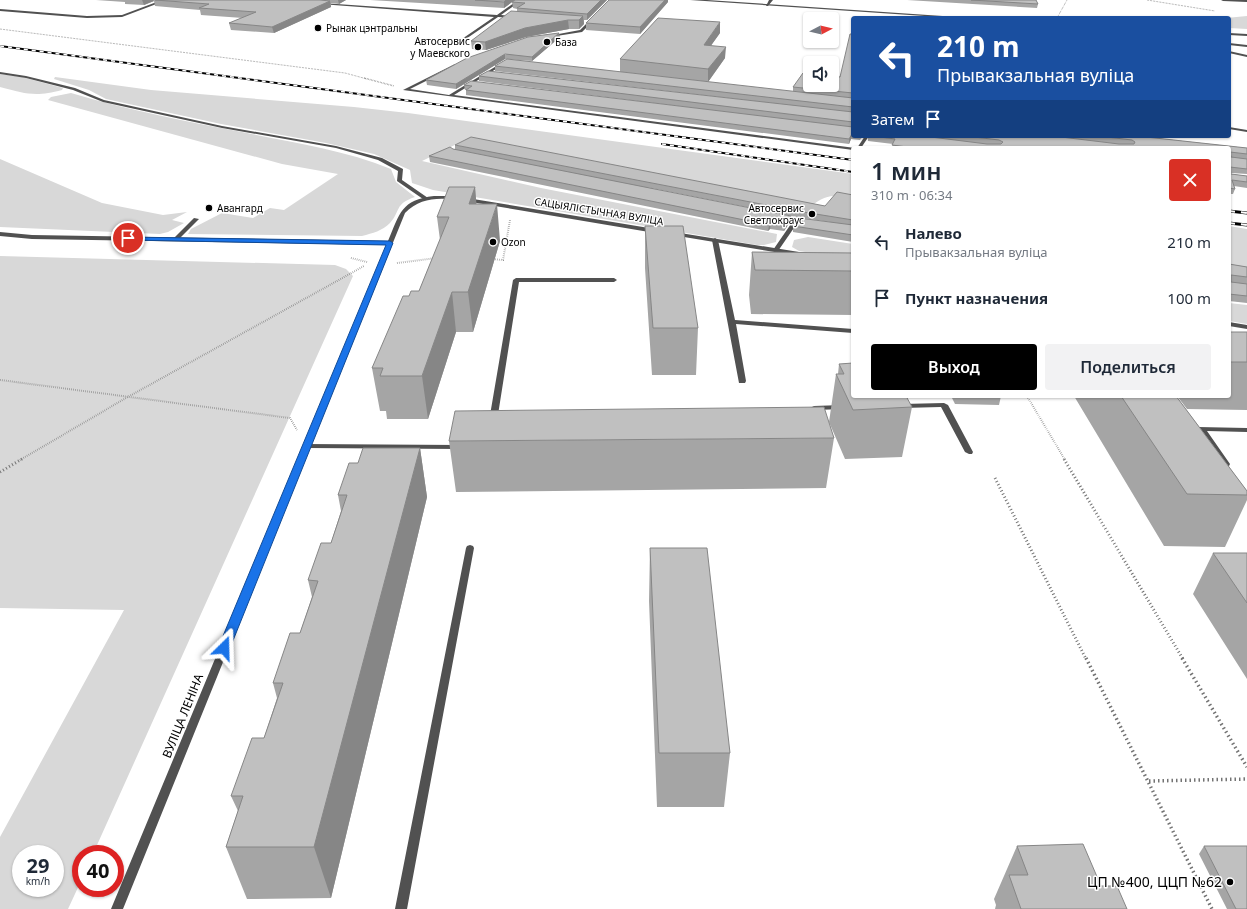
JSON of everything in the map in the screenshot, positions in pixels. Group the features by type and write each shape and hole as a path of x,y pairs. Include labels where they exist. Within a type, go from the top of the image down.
{"street":[{"path":"0,10 87,17 122,16 165,0"},
{"path":"460,42 495,16 520,0"},
{"path":"692,0 939,16"},
{"path":"767,5 771,0"},
{"path":"1223,0 1247,1"},
{"path":"320,4 519,18"},
{"path":"542,37 581,31 596,17"},
{"path":"582,22 590,22"},
{"path":"1231,34 1247,35"},
{"path":"1231,44 1247,46"},
{"path":"1231,52 1247,56"},
{"path":"451,96 506,61"},
{"path":"406,90 459,63"},
{"path":"0,72 74,89 103,101 222,127 336,147 380,159 401,170 399,180 425,198"},
{"path":"488,72 496,74"},
{"path":"471,83 479,84"},
{"path":"406,90 851,149"},
{"path":"1231,128 1247,131"},
{"name":"САЦЫЯЛІСТЫЧНАЯ ВУЛІЦА","path":"390,243 403,212 410,204 425,198 448,197 495,207 660,231"},
{"path":"773,215 818,223"},
{"path":"176,239 196,219"},
{"path":"776,250 796,220"},
{"name":"САЦЫЯЛІСТЫЧНАЯ ВУЛІЦА","path":"668,233 807,255"},
{"path":"0,234 390,243"},
{"path":"715,240 732,322 742,381"},
{"name":"ВУЛІЦА ЛЕНІНА","path":"117,909 390,243"},
{"path":"491,432 516,280 614,280"},
{"path":"732,322 851,331"},
{"path":"1231,324 1247,327"},
{"path":"897,406 944,405 969,452"},
{"path":"813,414 811,408 850,407"},
{"path":"1233,474 1201,429 1247,430"},
{"path":"307,446 465,447"},
{"path":"401,909 470,548"}],"path":[{"path":"1058,16 1067,0"},
{"path":"1147,0 1217,11"},
{"path":"0,29 345,73 406,90"},
{"path":"488,259 503,260 511,217"},
{"path":"395,264 428,258 443,258"},
{"path":"0,472 126,398 372,262"},
{"path":"0,380 126,398 290,418 307,446"},
{"path":"1028,398 1247,766"},
{"path":"995,478 1212,909"},
{"path":"1148,781 1247,780"}],"shaded area":[{"path":"1247,16 1247,29 1231,28 1231,18"},
{"path":"0,74 22,77 63,88 62,90 38,94 17,91 0,87"},
{"path":"55,77 151,90 408,113 851,174 851,197 830,196 810,207 465,140 422,161 541,188 777,234 776,242 757,245 433,190 412,183 410,170 374,154 326,143 221,124 106,99 89,90 54,79"},
{"path":"71,93 115,105 302,144 374,162 391,169 396,182 415,197 401,205 387,226 362,236 188,234 191,229 222,213 253,218 270,208 284,210 338,174 282,164 48,100 51,97"},
{"path":"0,159 102,203 163,215 187,212 172,220 184,223 168,232 160,234 0,227"},
{"path":"1231,226 1247,229 1247,271 1231,268"},
{"path":"808,237 851,244 851,260 799,251 792,247 794,240"},
{"path":"0,256 335,265 346,269 353,276 97,845 72,845 72,897 74,897 68,909 0,909 0,837 124,610 0,608"},
{"path":"1231,303 1247,305 1247,324 1231,321"}],"building":[{"path":"155,0 330,1 272,27 229,23 256,12 199,8 209,4"},
{"path":"475,0 506,0 504,2"},
{"path":"515,0 601,0 587,14 517,8 525,3 512,2"},
{"path":"609,0 665,0 640,27 586,23"},
{"path":"971,0 1036,0 1038,4"},
{"path":"511,11 583,16 579,20 568,20 525,28 485,42 471,41"},
{"path":"658,18 720,22 704,45 726,47 708,69 620,59"},
{"path":"559,33 532,57 505,54 456,84 426,80 467,58 528,37"},
{"path":"851,34 851,93 839,92 839,77"},
{"path":"507,59 851,98 851,107 495,66"},
{"path":"488,71 851,112 851,122 479,76"},
{"path":"803,73 803,88 793,87"},
{"path":"471,81 851,127 851,136 849,139 466,90 472,86 464,85"},
{"path":"471,137 825,206 837,192 851,195 851,220 797,211 455,145"},
{"path":"887,138 939,138 987,144 1001,144 1003,142 999,140 982,138 1070,138 1119,144 1134,144 1135,142 1132,140 1115,138 1155,138 1229,146 900,146 892,145 895,139"},
{"path":"1231,146 1247,148 1247,154 1231,152"},
{"path":"450,147 453,149 791,216 785,225 771,223 769,225 429,156"},
{"path":"1231,157 1247,159 1247,169 1231,167"},
{"path":"1231,174 1247,176 1247,182 1232,180 1235,189 1231,188"},
{"path":"449,187 475,187 469,204 497,204 468,292 452,292 422,376 380,376 383,368 372,368 403,296 409,296 411,291 419,291 449,217 437,217"},
{"path":"799,218 851,225 851,235 793,226"},
{"path":"645,226 683,226 698,328 653,328"},
{"path":"752,252 851,253 851,271 755,270"},
{"path":"1231,264 1247,267 1247,277 1231,275"},
{"path":"1231,282 1247,284 1247,296 1231,294"},
{"path":"1231,332 1247,332 1247,362 1231,362"},
{"path":"851,363 851,398 907,398 912,407 853,410 836,374 844,374 839,364"},
{"path":"1122,398 1177,398 1247,491 1247,495 1187,494"},
{"path":"824,407 834,438 449,441 455,411"},
{"path":"363,448 420,448 314,847 226,847 243,796 231,796 252,738 264,738 283,683 273,683 290,633 300,633 318,581 308,580 321,543 331,543 347,495 338,495 349,463 358,463"},
{"path":"650,548 707,548 730,753 659,753"},
{"path":"1213,553 1247,553 1247,603"},
{"path":"1083,844 1101,886 1117,886 1127,909 1021,909 1009,875 1028,875 1017,846"},
{"name":"ЦП №400, ЦЦП №62","path":"1204,846 1247,846 1247,909 1236,909"}],"railway":[{"path":"0,46 851,160"},
{"path":"662,144 851,172"},
{"path":"1231,211 1247,213"},
{"path":"1231,223 1247,225"}],"place":[{"name":"Рынак цэнтральны","path":"318,28"},
{"name":"База","path":"547,42"},
{"name":"Автосервис у Маевского","path":"478,47"},
{"name":"Авангард","path":"209,208"},
{"name":"Автосервис Светлокраус","path":"812,214"},
{"name":"Ozon","path":"493,242"},
{"name":"ЦП №400, ЦЦП №62","path":"1230,882"}],"route":[{"path":"128,238 390,243 224,648"}]}
